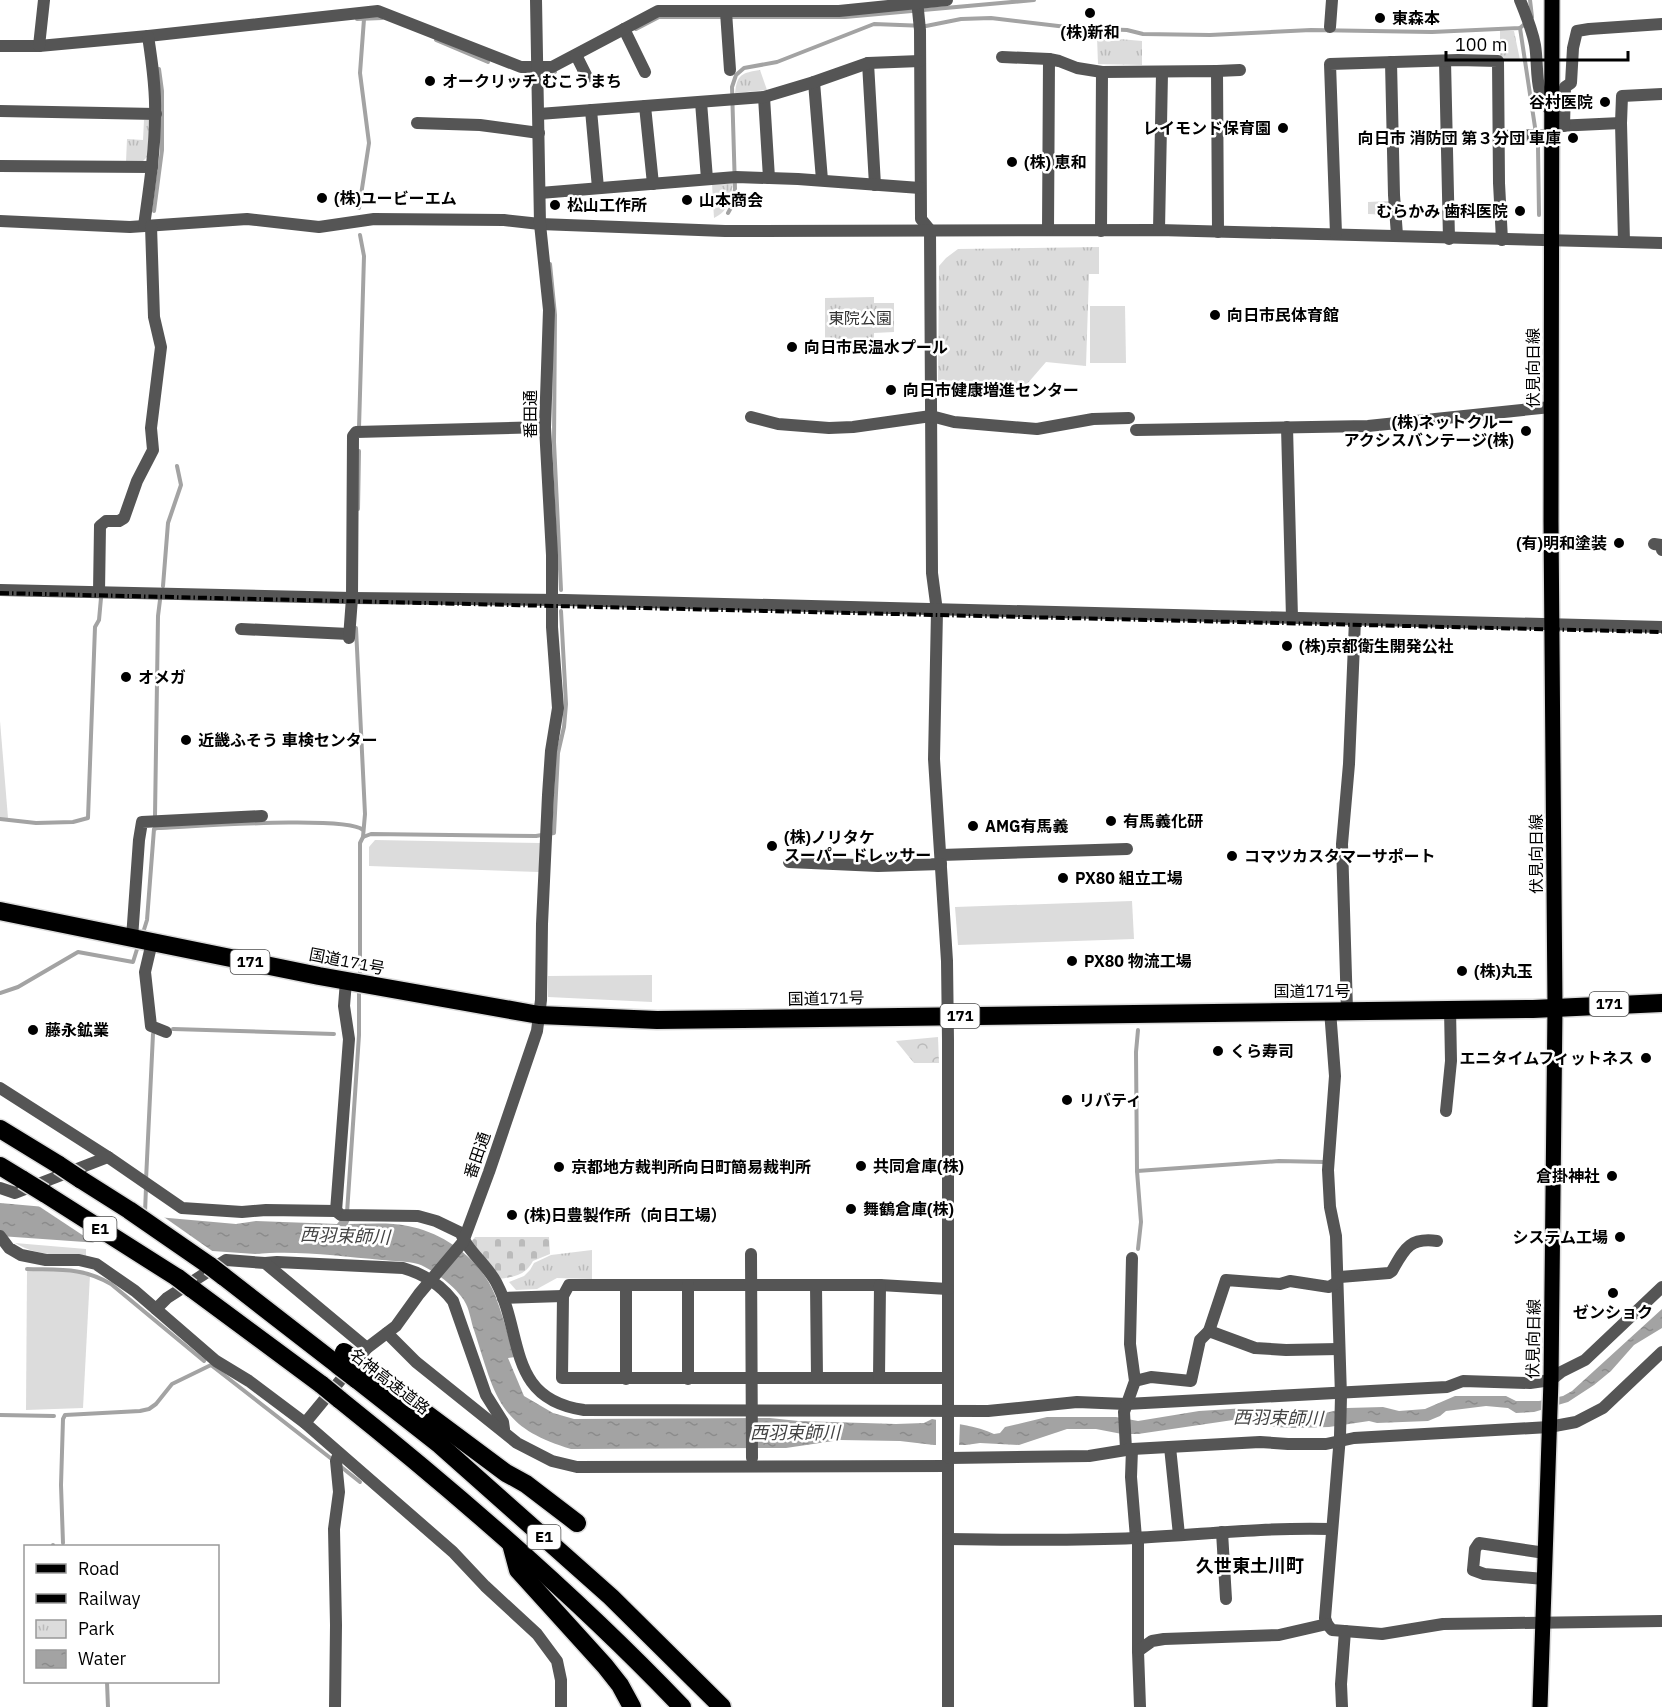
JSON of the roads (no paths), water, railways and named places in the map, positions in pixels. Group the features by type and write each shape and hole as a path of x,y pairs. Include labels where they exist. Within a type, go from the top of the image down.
{"highway":[{"name":"国道171号","path":"0,911 356,983 539,1015 657,1020 1450,1010 1662,1003"},
{"name":"E1","path":"0,1129 108,1197 223,1276 268,1311 360,1373"},
{"name":"E1","path":"0,1166 156,1263 322,1385 421,1464 585,1610 682,1707"},
{"path":"360,1373 506,1473 526,1484 577,1523"},
{"name":"名神高速道路","path":"360,1373 611,1597 722,1707"},
{"path":"511,1544 518,1569 605,1666 620,1685 632,1707"}],"main road":[{"name":"伏見向日線","path":"1540,1707 1551,1380 1555,1007 1551,407 1555,125 1552,0"}],"street":[{"path":"39,46 44,0"},
{"name":"番田通","path":"305,1423 367,1348 396,1326 419,1294 463,1242 531,1052 539,1015 551,752 558,708 552,627 552,555 545,427 549,310 540,224 537,0"},
{"path":"0,46 39,46 148,36 378,11 521,67 552,67 658,11 839,10 947,0"},
{"path":"1330,27 1332,0"},
{"path":"1520,0 1535,46 1538,86 1544,105 1555,125"},
{"path":"917,2 920,61 921,219 930,230 932,573 937,611 934,759 947,961 948,1707"},
{"path":"726,12 729,70"},
{"path":"1555,125 1565,87 1571,83 1573,48 1577,31 1589,28 1662,24"},
{"path":"624,29 645,72"},
{"path":"99,592 100,526 106,521 119,521 124,518 137,481 153,450 151,428 161,347 154,317 147,226 156,114 148,36"},
{"path":"576,54 587,77"},
{"path":"1002,57 1048,59 1077,68 1102,72 1162,73 1240,70"},
{"path":"1048,59 1048,230"},
{"path":"538,114 764,97 868,63 920,61"},
{"path":"1445,61 1449,239"},
{"path":"1336,234 1330,64 1498,61 1502,240"},
{"path":"1391,62 1397,235"},
{"path":"868,63 875,184"},
{"path":"1217,71 1218,232"},
{"path":"1101,231 1102,72"},
{"path":"1160,230 1162,73"},
{"path":"814,82 822,180"},
{"path":"1624,242 1622,96 1662,94"},
{"path":"764,97 769,178"},
{"path":"701,102 707,179"},
{"path":"645,106 653,184"},
{"path":"591,110 597,188"},
{"path":"0,111 156,114"},
{"path":"417,123 480,125 539,133"},
{"path":"1499,136 1555,125 1621,123"},
{"path":"0,166 152,167"},
{"path":"540,193 736,177 822,180 920,188"},
{"path":"0,222 147,226 247,219 319,227 374,219 504,220 540,224 725,231 1160,230 1662,243"},
{"path":"1136,430 1368,426 1551,407"},
{"path":"751,417 778,424 829,428 853,427 931,416 954,422 1037,429 1093,419 1129,418"},
{"path":"241,628 349,636 356,598 353,436 359,432 545,427"},
{"path":"1287,427 1292,618"},
{"path":"0,590 552,600 1662,627"},
{"path":"1355,620 1349,764 1342,844 1339,1010 1328,1170 1330,1207 1336,1236 1341,1394 1325,1618 1332,1630 1382,1634 1443,1624 1662,1622"},
{"path":"166,1032 151,1026 143,941 139,840 142,822 262,816"},
{"path":"789,862 878,866 1127,849"},
{"path":"343,1214 349,1039 344,1006 356,983"},
{"path":"1446,1111 1450,1060 1450,1010"},
{"path":"0,1088 108,1157 182,1208 242,1212 266,1210 418,1216 436,1221 461,1233 463,1242 488,1268 503,1298 524,1371 545,1396 563,1407 584,1410 948,1412 988,1411 1077,1401 1125,1408 1447,1387 1463,1381 1530,1383 1551,1380 1585,1360 1662,1287"},
{"path":"0,1188 15,1193 108,1157"},
{"path":"1135,1381 1151,1377 1191,1380 1200,1340 1209,1331 1226,1280 1280,1284 1290,1281 1329,1287 1340,1277 1389,1273 1407,1246 1423,1239 1437,1241"},
{"path":"1,1240 21,1255 46,1260 78,1260 96,1264 156,1309 216,1361 249,1380 305,1423 453,1552 485,1586 537,1634 557,1661 561,1680 561,1707"},
{"path":"751,1254 752,1458"},
{"path":"1132,1258 1130,1344 1135,1381 1125,1408 1137,1538 1140,1707"},
{"path":"156,1309 167,1298 226,1260 403,1268 419,1272 433,1279 453,1301 486,1395 503,1422 504,1431"},
{"path":"265,1263 367,1348"},
{"path":"948,1289 880,1285 569,1285 563,1296 562,1378 948,1378"},
{"path":"626,1285 626,1379"},
{"path":"688,1285 688,1379"},
{"path":"816,1285 817,1378"},
{"path":"879,1378 880,1285"},
{"path":"503,1298 563,1296"},
{"path":"1209,1331 1255,1348 1339,1349"},
{"path":"387,1333 416,1362 518,1443 552,1461 577,1467 1089,1456 1129,1449 1260,1442 1326,1444 1339,1438 1549,1427 1576,1422 1603,1408 1662,1352"},
{"path":"1170,1447 1179,1536"},
{"path":"335,1707 334,1529 339,1492 336,1461 339,1453"},
{"path":"948,1539 1049,1541 1179,1536 1264,1529 1331,1529"},
{"path":"1222,1532 1226,1599"},
{"path":"1544,1579 1484,1574 1473,1570 1475,1549 1479,1543 1545,1553"},
{"path":"1138,1651 1152,1641 1164,1639 1279,1635 1327,1624"},
{"path":"1342,1707 1341,1684 1346,1631"}],"water":[{"name":"西羽束師川","path":"0,1203 236,1224 256,1221 337,1224 341,1219 350,1219 348,1224 393,1224 422,1230 460,1250 481,1270 489,1282 515,1357 508,1358 524,1396 553,1413 574,1419 770,1418 896,1424 924,1423 932,1419 994,1434 1000,1433 1005,1427 1047,1417 1116,1417 1138,1421 1199,1411 1246,1408 1282,1417 1303,1418 1347,1408 1383,1407 1399,1411 1425,1409 1455,1396 1506,1396 1516,1401 1539,1401 1563,1396 1572,1391 1662,1309 1662,1328 1634,1345 1611,1371 1594,1385 1568,1402 1534,1412 1516,1413 1508,1408 1486,1406 1446,1411 1428,1421 1377,1423 1369,1421 1329,1427 1276,1427 1249,1420 1233,1420 1138,1434 1122,1434 1096,1429 1067,1429 1019,1445 980,1443 934,1445 900,1441 840,1440 786,1448 571,1449 547,1441 528,1431 503,1406 488,1373 469,1310 463,1298 438,1275 418,1264 318,1254 255,1254 0,1236"}],"waterway":[{"path":"636,29 659,17 845,17 1034,0"},
{"path":"1530,0 1532,17"},
{"path":"357,19 382,18"},
{"path":"728,213 733,204 735,189 732,87 736,75 744,68 777,62 874,24 926,26 961,19 991,18 1075,28 1127,30 1143,34 1210,35 1311,30 1432,32 1520,28 1527,22"},
{"path":"359,208 369,143 360,73 364,19"},
{"path":"1520,28 1538,147 1539,215"},
{"path":"436,40 488,62"},
{"path":"154,211 162,150 162,91 159,69"},
{"path":"545,77 555,72"},
{"path":"359,428 364,256 360,235"},
{"path":"550,264 555,315 554,442 561,590"},
{"path":"358,509 359,451"},
{"path":"163,586 168,523 181,485 177,466"},
{"path":"0,819 36,823 73,822 88,818 95,627 99,620 101,598"},
{"path":"155,816 160,600"},
{"path":"360,976 360,843 363,837 371,834 536,836 554,833 558,753 566,704 561,611"},
{"path":"356,628 365,814 363,837"},
{"path":"142,936 147,920 154,829 231,824 328,823 363,830"},
{"path":"0,993 18,987 78,952 133,962 138,946"},
{"path":"347,1213 359,1035 359,990"},
{"path":"173,1029 334,1034"},
{"path":"1138,1030 1136,1052 1137,1171 1141,1222 1138,1249"},
{"path":"146,1180 153,1034"},
{"path":"1137,1171 1279,1161 1324,1162"},
{"path":"145,1213 146,1187"},
{"path":"27,1269 80,1272 111,1284 204,1361"},
{"path":"63,1543 61,1485 65,1415 149,1409 172,1384 211,1365 333,1460"},
{"path":"0,1415 54,1416"},
{"path":"340,1466 360,1482"},
{"path":"107,1683 108,1707"}],"railway":[{"path":"0,593 1662,632"}],"place":[{"name":"(株)新和","path":"1090,13"},
{"name":"東森本","path":"1380,18"},
{"name":"オークリッチ むこうまち","path":"430,81"},
{"name":"谷村医院","path":"1605,102"},
{"name":"レイモンド保育園","path":"1283,128"},
{"name":"向日市 消防団 第３分団 車庫","path":"1573,138"},
{"name":"(株) 恵和","path":"1012,162"},
{"name":"(株)ユービーエム","path":"322,198"},
{"name":"山本商会","path":"687,200"},
{"name":"松山工作所","path":"555,205"},
{"name":"むらかみ 歯科医院","path":"1520,211"},
{"name":"向日市民体育館","path":"1215,315"},
{"name":"向日市民温水プール","path":"792,347"},
{"name":"向日市健康増進センター","path":"891,390"},
{"name":"(株)ネットクルー アクシスバンテージ(株)","path":"1526,431"},
{"name":"(有)明和塗装","path":"1619,543"},
{"name":"(株)京都衛生開発公社","path":"1287,646"},
{"name":"オメガ","path":"126,677"},
{"name":"近畿ふそう 車検センター","path":"186,740"},
{"name":"有馬義化研","path":"1111,821"},
{"name":"AMG有馬義","path":"973,826"},
{"name":"(株)ノリタケ スーパー ドレッサー","path":"772,846"},
{"name":"コマツカスタマーサポート","path":"1232,856"},
{"name":"PX80 組立工場","path":"1063,878"},
{"name":"PX80 物流工場","path":"1072,961"},
{"name":"(株)丸玉","path":"1462,971"},
{"name":"藤永鉱業","path":"33,1030"},
{"name":"くら寿司","path":"1218,1051"},
{"name":"エニタイムフィットネス","path":"1646,1058"},
{"name":"リバティ","path":"1067,1100"},
{"name":"共同倉庫(株)","path":"861,1166"},
{"name":"京都地方裁判所向日町簡易裁判所","path":"559,1167"},
{"name":"倉掛神社","path":"1612,1176"},
{"name":"舞鶴倉庫(株)","path":"851,1209"},
{"name":"(株)日豊製作所（向日工場）","path":"512,1215"},
{"name":"システム工場","path":"1620,1237"},
{"name":"ゼンショク","path":"1613,1293"}],"district":[{"name":"久世東土川町","path":"1250,1566"}],"park label":[{"name":"東院公園","path":"860,318"}]}
